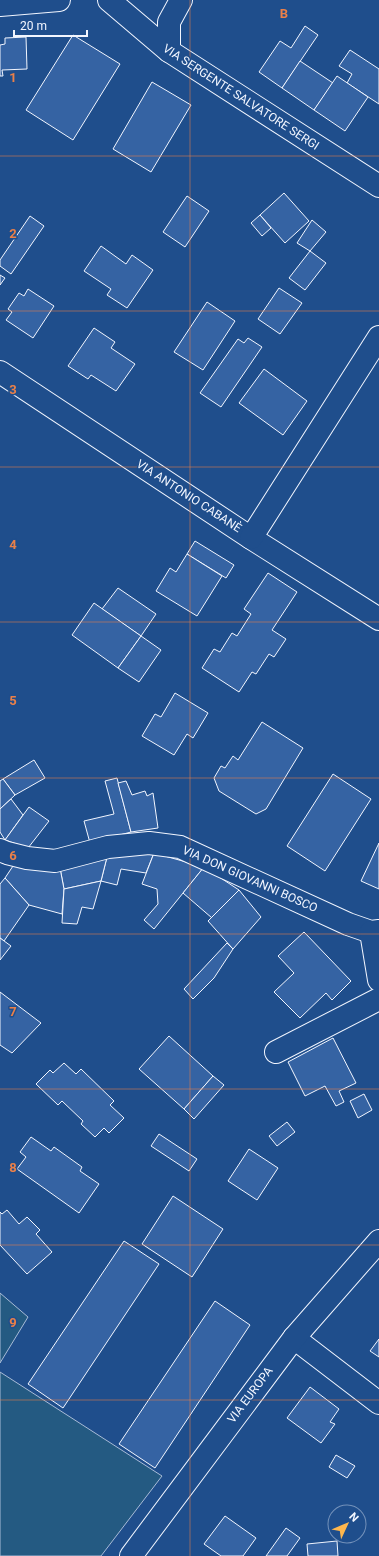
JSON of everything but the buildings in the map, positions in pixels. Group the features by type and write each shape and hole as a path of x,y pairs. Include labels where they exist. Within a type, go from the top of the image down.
{"street":[{"path":"0,5 59,0"},
{"name":"VIA SERGENTE SALVATORE SERGI","path":"109,0 169,51 379,186"},
{"path":"169,51 169,22 181,0"},
{"path":"251,538 379,337"},
{"name":"VIA ANTONIO CABANÈ","path":"0,372 251,538 379,620"},
{"name":"VIA DON GIOVANNI BOSCO","path":"2,855 56,861 108,847 149,843 180,847 348,924 375,932"},
{"path":"375,932 379,980"},
{"path":"276,1052 379,999"},
{"name":"VIA EUROPA","path":"131,1556 294,1338 379,1241"},
{"path":"294,1338 379,1404"}],"shaded area":[{"path":"0,1293 28,1317 0,1363"},
{"path":"0,1372 162,1476 101,1556 0,1556"}]}
